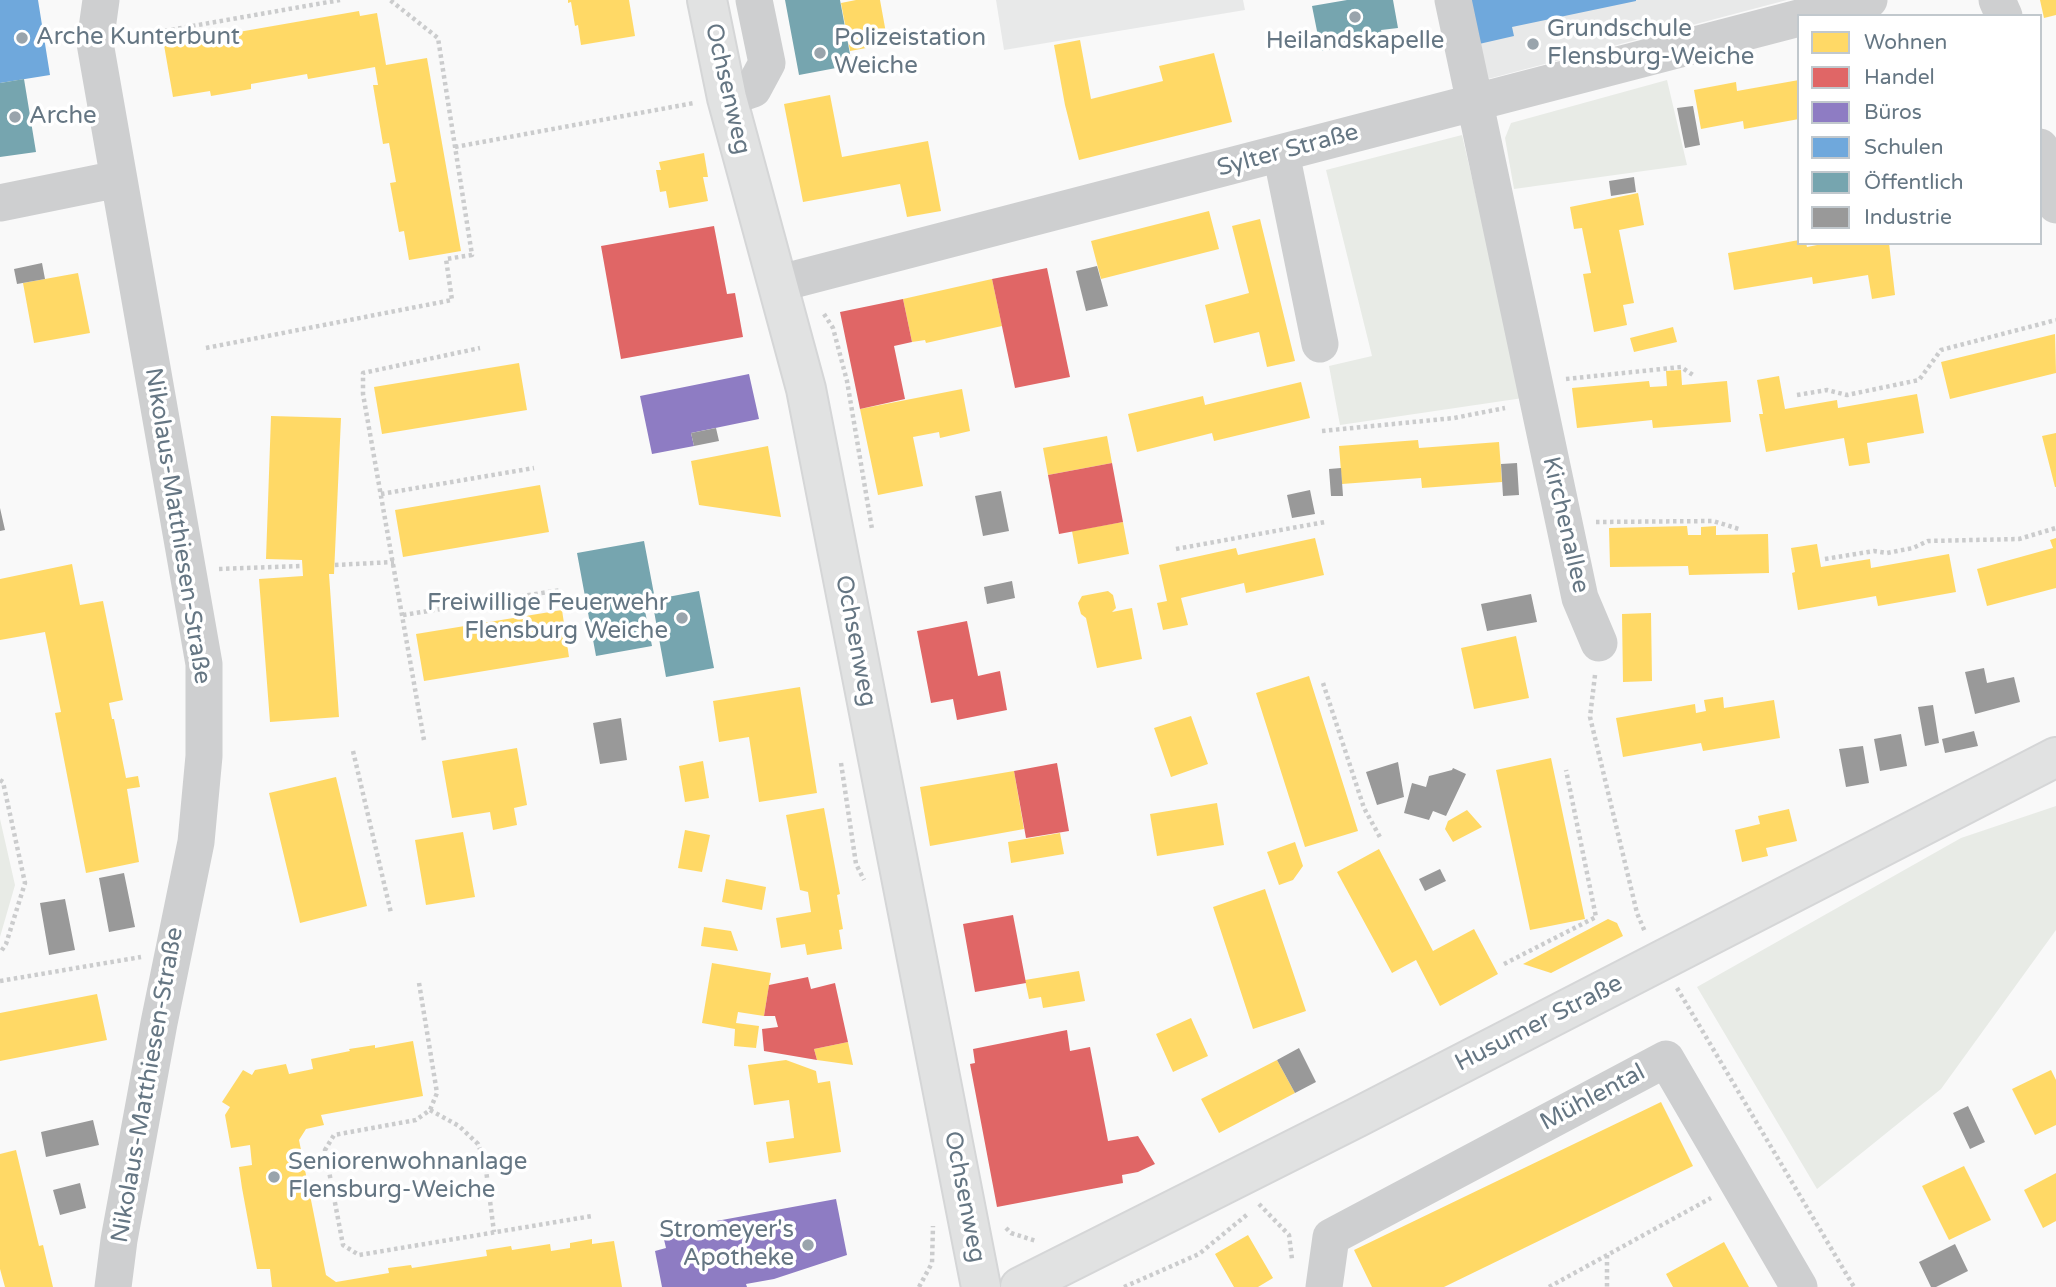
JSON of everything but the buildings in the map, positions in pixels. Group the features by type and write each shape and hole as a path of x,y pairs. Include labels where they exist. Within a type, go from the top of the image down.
{"main road":[{"name":"Ochsenweg","path":"707,0 716,99 777,284 806,389 981,1287"},
{"name":"Husumer Straße","path":"1020,1287 1244,1175 1653,947 2056,757"}],"street":[{"name":"Nikolaus-Matthiesen-Straße","path":"101,0 95,43 204,664 204,756 195,842 172,951 119,1240 113,1287"},
{"path":"716,99 753,89 767,63 754,0"},
{"name":"Kirchenallee","path":"1452,0 1580,598 1599,643"},
{"path":"1816,14 1869,0"},
{"name":"Sylter Straße","path":"777,284 1797,19"},
{"path":"1281,152 1320,344"},
{"path":"2042,154 2056,205"},
{"path":"0,204 118,179"},
{"name":"Mühlental","path":"1324,1287 1331,1237 1666,1059 1799,1287"}],"path":[{"path":"95,43 340,0"},
{"path":"206,348 452,300 446,259 472,255 438,38 390,0"},
{"path":"455,147 716,99"},
{"path":"1797,395 1827,390 1847,396 1919,380 1941,350 2056,320"},
{"path":"424,740 363,394 363,373 480,348"},
{"path":"1322,431 1454,418 1536,392 1681,367 1693,375"},
{"path":"381,494 534,468"},
{"path":"1563,523 1713,521 1739,528"},
{"path":"1175,550 1325,522"},
{"path":"1825,559 1874,551 1887,553 1913,548 1928,541 2019,539 2056,528"},
{"path":"335,565 394,562"},
{"path":"187,570 302,566"},
{"path":"403,615 561,590"},
{"path":"1599,643 1590,717 1637,913 1653,947 1854,1287"},
{"path":"1323,683 1364,808 1381,839"},
{"path":"353,751 391,913"},
{"path":"1504,964 1596,917 1566,770"},
{"path":"0,780 3,782 25,883 6,944 0,953"},
{"path":"0,981 172,951"},
{"path":"419,983 437,1093 430,1110 416,1120 334,1135 325,1150 343,1245 359,1255 592,1216"},
{"path":"430,1110 459,1126 478,1144 485,1162 494,1232"},
{"path":"1244,1175 1259,1204 1289,1235 1293,1267"},
{"path":"1549,1287 1738,1183"},
{"path":"1607,1255 1607,1287"}],"shaded area":[{"path":"996,0 1243,0 1245,10 1004,50"},
{"name":"Grundschule Flensburg-Weiche","path":"1435,0 1787,0 1454,88"},
{"path":"1667,80 1687,165 1514,189 1505,138 1511,123"},
{"path":"1462,135 1523,398 1340,425 1329,366 1372,356 1326,170"},
{"path":"2056,806 2056,930 1941,1089 1817,1189 1697,987 1961,838"},
{"path":"0,819 15,885 0,937"}],"place":[{"name":"Heilandskapelle","path":"1355,17"},
{"name":"Arche Kunterbunt","path":"22,38"},
{"name":"Grundschule Flensburg-Weiche","path":"1533,44"},
{"name":"Polizeistation Weiche","path":"820,53"},
{"name":"Arche","path":"15,117"},
{"name":"Freiwillige Feuerwehr Flensburg Weiche","path":"682,618"},
{"name":"Seniorenwohnanlage Flensburg-Weiche","path":"274,1177"},
{"name":"Stromeyer's Apotheke","path":"808,1245"}]}
